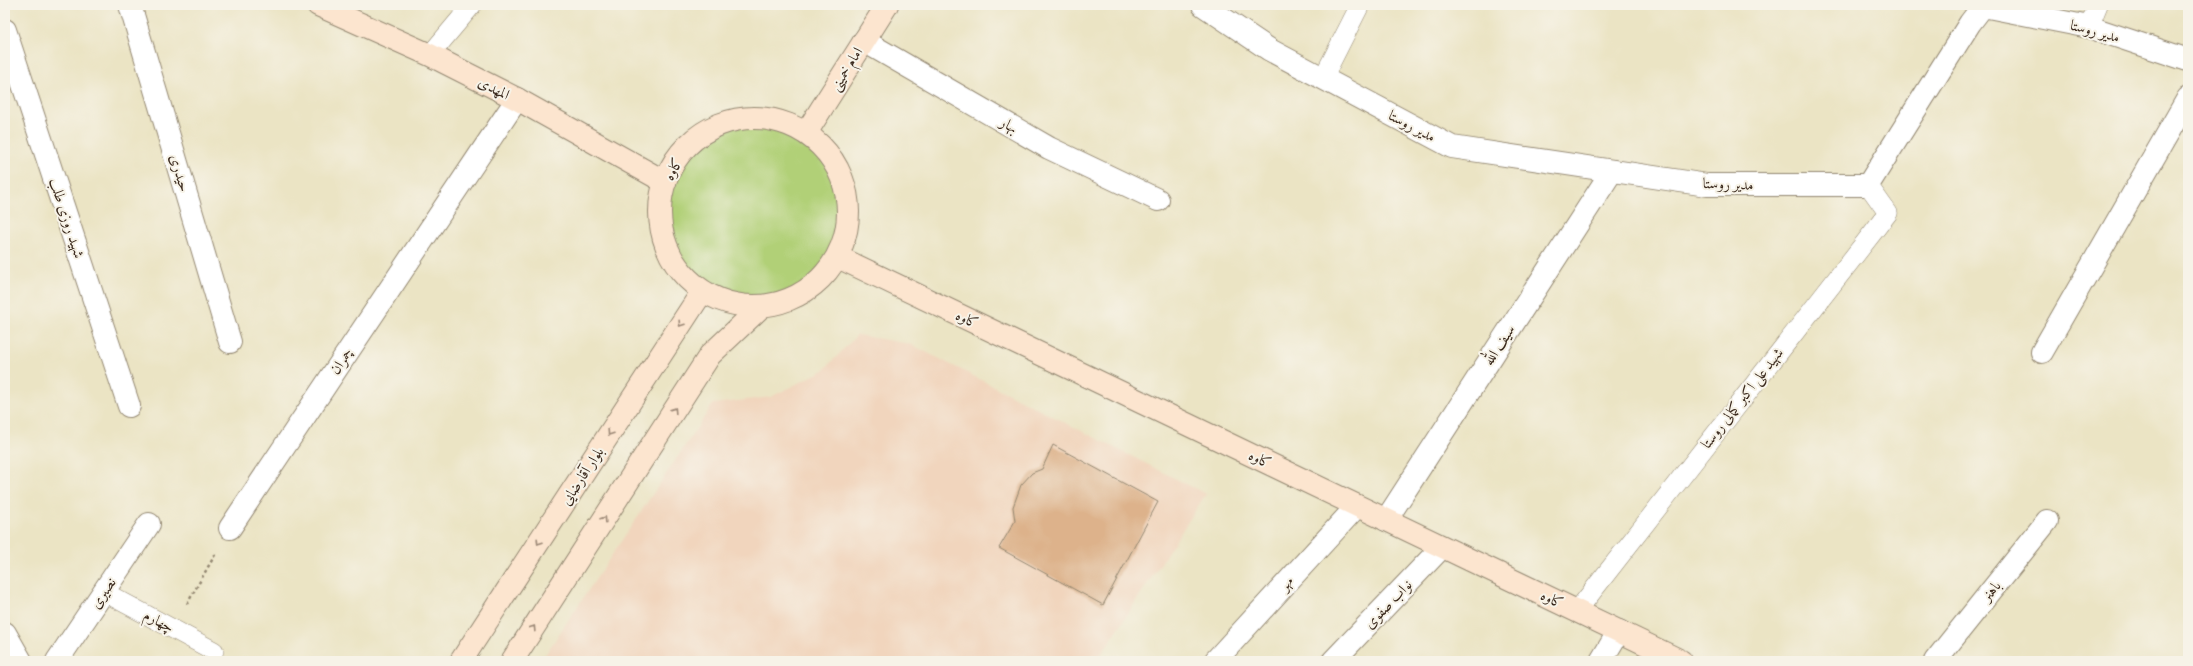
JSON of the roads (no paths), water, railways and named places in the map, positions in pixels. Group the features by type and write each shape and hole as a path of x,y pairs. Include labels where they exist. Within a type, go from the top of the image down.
{"street":[{"name":"حیدری","path":"130,5 230,342"},
{"name":"المهدی","path":"318,5 430,55 517,99 665,182"},
{"name":"امام خمینی","path":"806,133 887,5"},
{"name":"مدیر روستا","path":"1203,5 1270,50 1452,147 1707,185 1868,185 1981,5 2089,27 2188,60"},
{"name":"شهید روزی طلب","path":"5,30 129,406"},
{"name":"بهار","path":"864,41 1049,148 1158,200"},
{"path":"2042,352 2188,98"},
{"name":"چمران","path":"230,528 517,99"},
{"name":"کاوه","path":"752,118 780,122 806,133 824,148 838,167 846,189 849,212 846,236 838,257 819,282 793,299 762,306 731,304 702,292 680,271 665,243 660,212 665,182 678,157 698,136 723,123 752,118"},
{"name":"سیف الله","path":"1386,520 1612,171"},
{"name":"کاوه","path":"838,257 1681,661"},
{"name":"بلوار آقارضایی","path":"461,661 702,292"},
{"path":"512,661 710,355 762,306"},
{"name":"مهر","path":"1215,661 1357,506"},
{"name":"باهنر","path":"1934,661 2047,521"},
{"name":"نصیری","path":"57,661 149,524"},
{"name":"نواب صفوی","path":"1333,661 1442,546"},
{"path":"1601,661 1619,631"},
{"path":"5,634 21,661"}],"lane":[{"path":"430,55 472,5"},
{"path":"1323,78 1360,5"},
{"path":"2089,27 2098,5"},
{"name":"شهید علی اکبر کمالی روستا","path":"1577,611 1888,213 1868,185"},
{"name":"چهارم","path":"104,592 214,651"}]}
